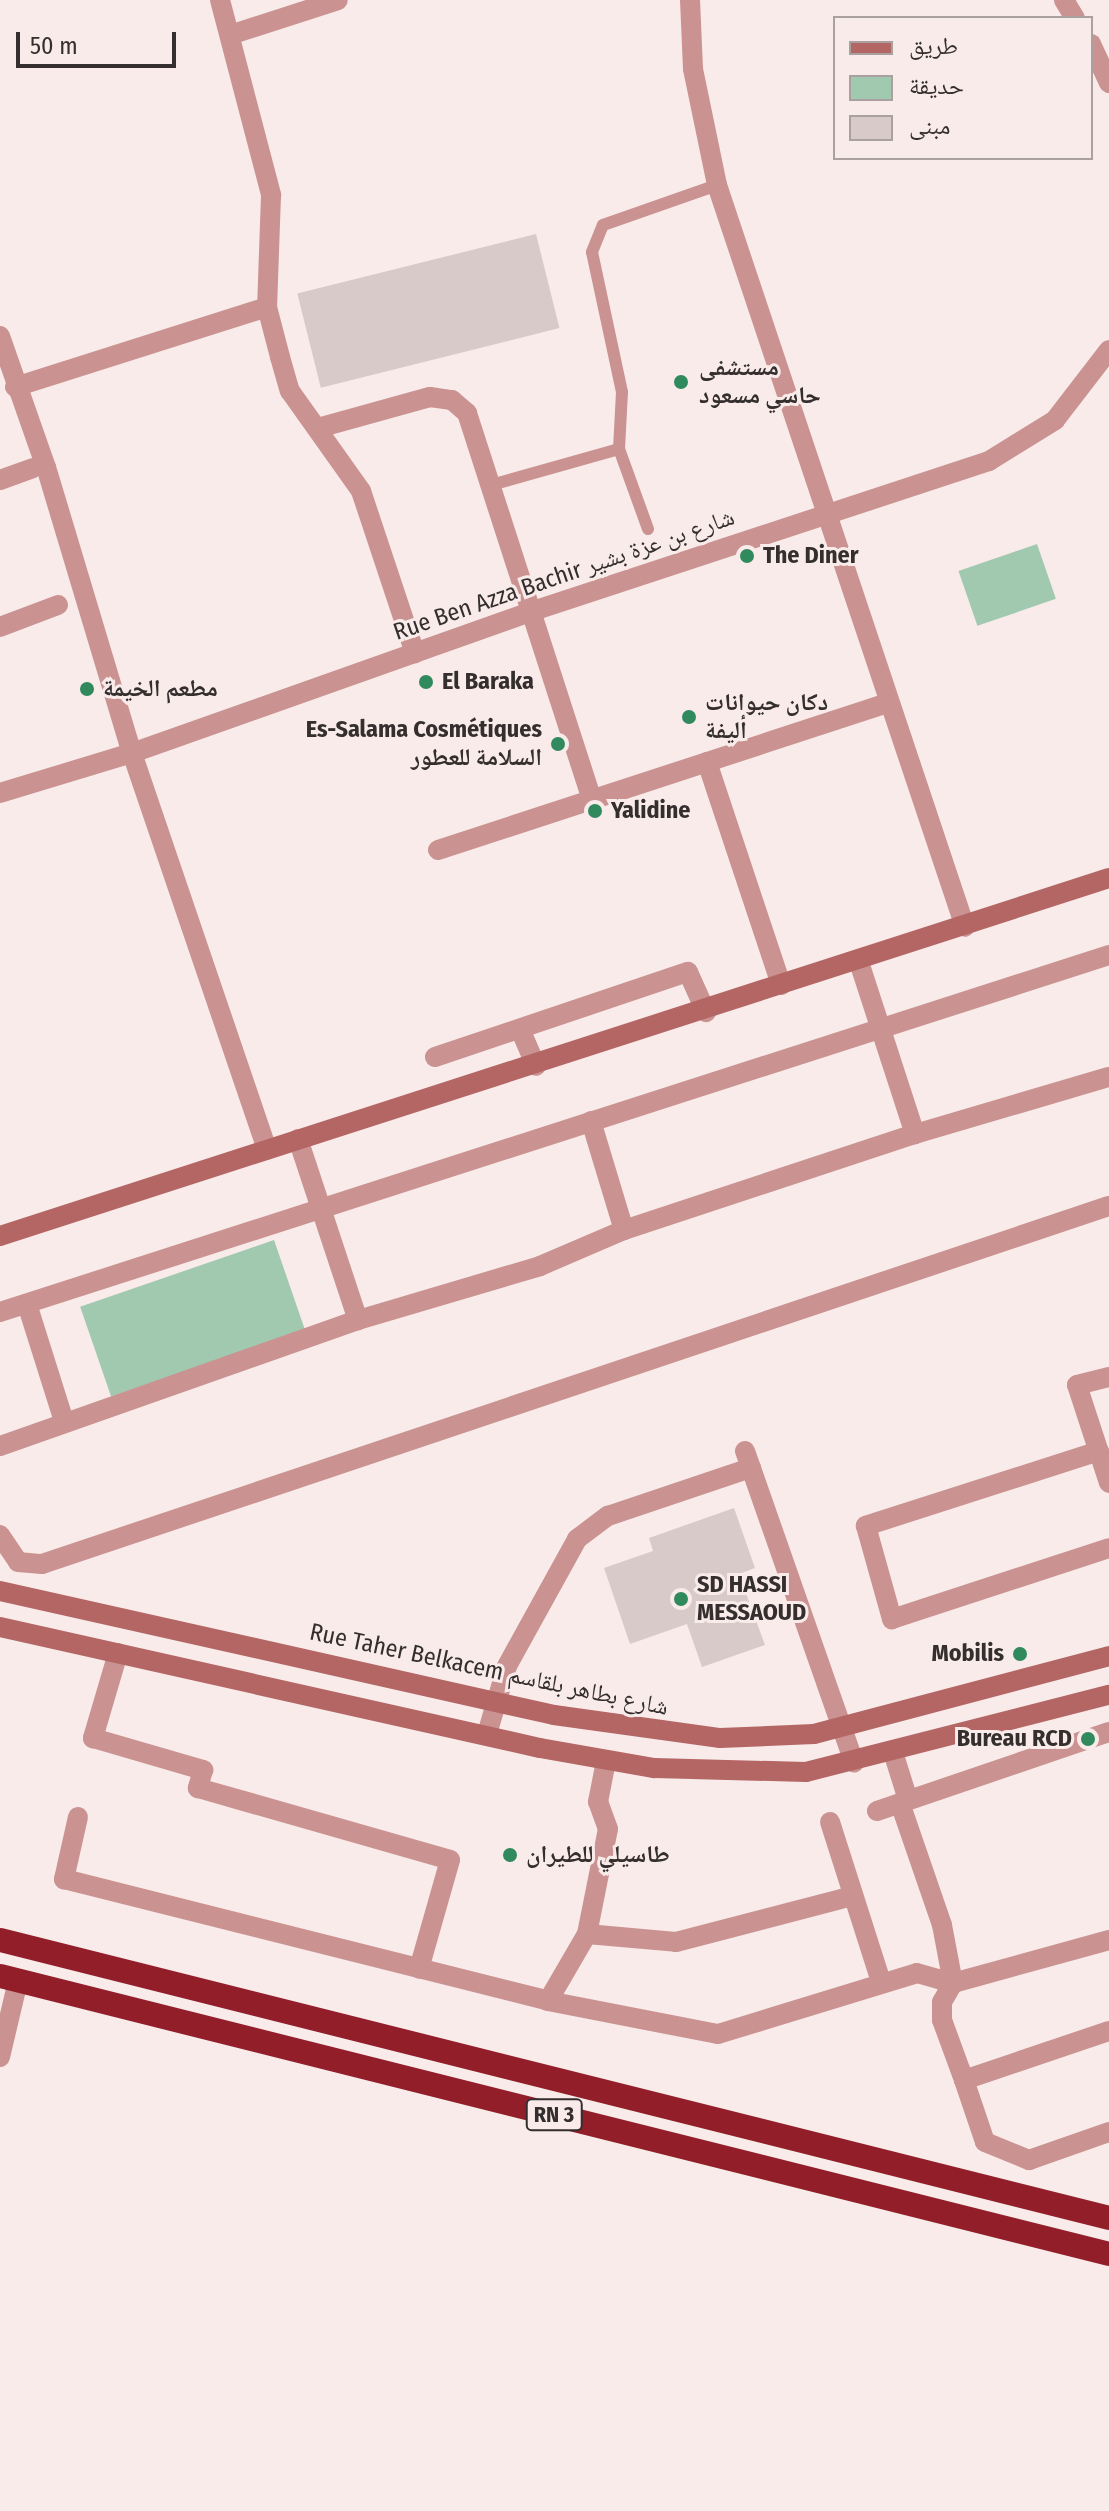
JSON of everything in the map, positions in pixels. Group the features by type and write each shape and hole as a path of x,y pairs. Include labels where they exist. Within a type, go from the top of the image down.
{"highway":[{"name":"RN 3","path":"0,1940 1109,2218"},
{"name":"RN 3","path":"9,1979 1109,2254"}],"main road":[{"path":"0,1236 706,1012 1109,878"},
{"name":"Rue Taher Belkacem شارع بطاهر بلقاسم","path":"0,1591 495,1702 671,1735 786,1738 843,1727 1109,1656"},
{"path":"0,1627 606,1761 751,1772 806,1772 854,1762 1109,1695"}],"street":[{"path":"220,0 233,34 271,195 267,307 290,391 361,491 415,653"},
{"path":"233,34 338,0"},
{"path":"690,0 693,69 717,185 965,927"},
{"path":"1093,48 1109,83"},
{"path":"15,387 267,307"},
{"path":"0,336 15,387 46,467 132,753 267,1150"},
{"name":"Rue Ben Azza Bachir شارع بن عزة بشير","path":"0,793 132,753 533,611 989,461 1055,420 1109,350"},
{"path":"318,428 430,397 452,400 467,413 592,800"},
{"path":"0,480 33,468"},
{"path":"0,627 58,605"},
{"path":"438,850 888,703"},
{"path":"707,762 781,985"},
{"path":"0,1312 1109,955"},
{"path":"859,962 877,1029 915,1134"},
{"path":"435,1057 688,972 706,1012"},
{"path":"520,1029 536,1066"},
{"path":"0,1446 358,1320 540,1266 624,1230 915,1134 1109,1077"},
{"path":"591,1121 624,1230"},
{"path":"298,1139 318,1208 358,1320"},
{"path":"0,1535 18,1562 42,1564 1109,1206"},
{"path":"27,1304 64,1421"},
{"path":"1109,1377 1077,1385 1109,1483"},
{"path":"1099,1451 866,1526 892,1619 1109,1548"},
{"path":"487,1734 507,1666 577,1539 608,1516 748,1459 854,1762"},
{"path":"118,1653 93,1738 203,1770 198,1788 450,1860 419,1969"},
{"path":"877,1811 1109,1732"},
{"path":"893,1752 904,1802 942,1925 953,1983 942,2002 942,2020 985,2142 1029,2160 1109,2132"},
{"path":"548,2001 587,1934 608,1829 598,1802 606,1761"},
{"path":"78,1817 64,1879 548,2001 718,2034 917,1973 953,1983 1109,1940"},
{"path":"830,1822 881,1982"},
{"path":"587,1934 676,1942 853,1896"},
{"path":"0,2057 9,1979"},
{"path":"964,2080 1109,2031"}],"lane":[{"path":"648,529 619,449 622,392 592,252 603,225 717,185"},
{"path":"491,485 619,449"}],"green space":[{"path":"1037,544 1056,599 977,626 959,571"},
{"path":"274,1240 305,1330 111,1397 80,1307"}],"building":[{"path":"536,234 559,328 321,388 297,294"},
{"name":"SD HASSI MESSAOUD","path":"734,1508 755,1568 739,1574 765,1645 702,1667 687,1624 630,1644 604,1568 653,1551 649,1538"}],"place":[{"name":"مستشفى حاسي مسعود","path":"681,382"},
{"name":"The Diner","path":"747,556"},
{"name":"El Baraka","path":"426,682"},
{"name":"مطعم الخيمة","path":"87,689"},
{"name":"دكان حيوانات أليفة","path":"689,717"},
{"name":"Es-Salama Cosmétiques السلامة للعطور","path":"558,744"},
{"name":"Yalidine","path":"595,811"},
{"name":"SD HASSI MESSAOUD","path":"681,1599"},
{"name":"Mobilis","path":"1020,1654"},
{"name":"Bureau RCD","path":"1088,1739"},
{"name":"طاسيلي للطيران","path":"510,1855"}]}
